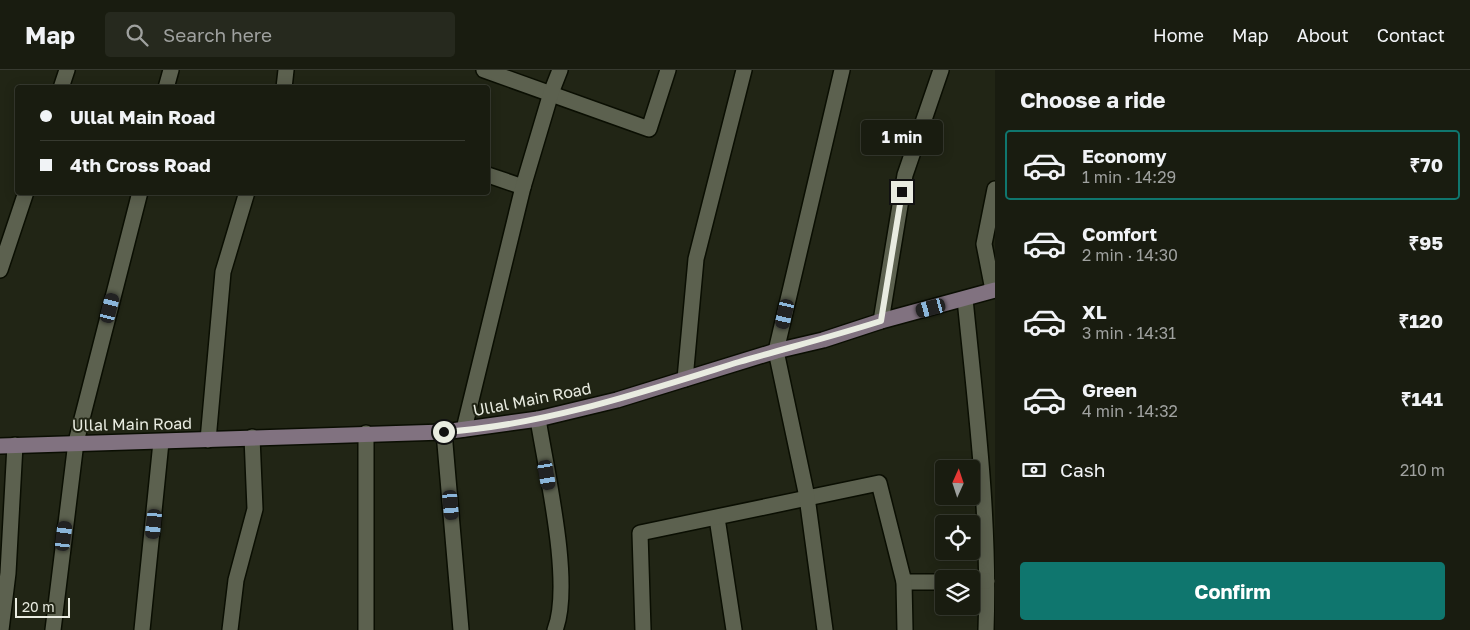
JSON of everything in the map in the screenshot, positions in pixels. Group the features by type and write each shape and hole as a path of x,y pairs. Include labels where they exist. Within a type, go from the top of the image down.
{"main road":[{"name":"Ullal Main Road","path":"8,446 76,442 161,442 252,437 444,432 538,419 617,400 776,351 823,340 881,321 994,290"}],"street":[{"path":"63,85 67,70"},
{"path":"167,85 171,70"},
{"path":"284,85 286,70"},
{"path":"484,70 649,129 668,70"},
{"path":"464,429 523,187 551,93 560,70"},
{"path":"685,379 696,260 744,70"},
{"path":"825,630 807,497 776,351 842,70"},
{"path":"881,321 905,175 941,70"},
{"path":"490,176 523,187"},
{"path":"994,290 984,244 995,189"},
{"path":"0,270 25,195"},
{"path":"53,630 76,442 139,195"},
{"path":"208,440 223,272 247,195"},
{"path":"965,299 983,483 987,581 986,630"},
{"path":"538,419 559,548 560,616 555,630"},
{"path":"444,432 462,630"},
{"path":"366,433 366,630"},
{"path":"230,630 236,580 255,509 252,437"},
{"path":"142,630 161,442"},
{"path":"0,630 8,446"},
{"path":"643,630 640,533 879,483 904,582 905,630"},
{"path":"716,518 734,630"},
{"path":"980,581 987,581"},
{"path":"904,582 935,582"}],"route":[{"path":"444,432 538,419 617,400 776,351 823,340 881,321 902,192"}]}
